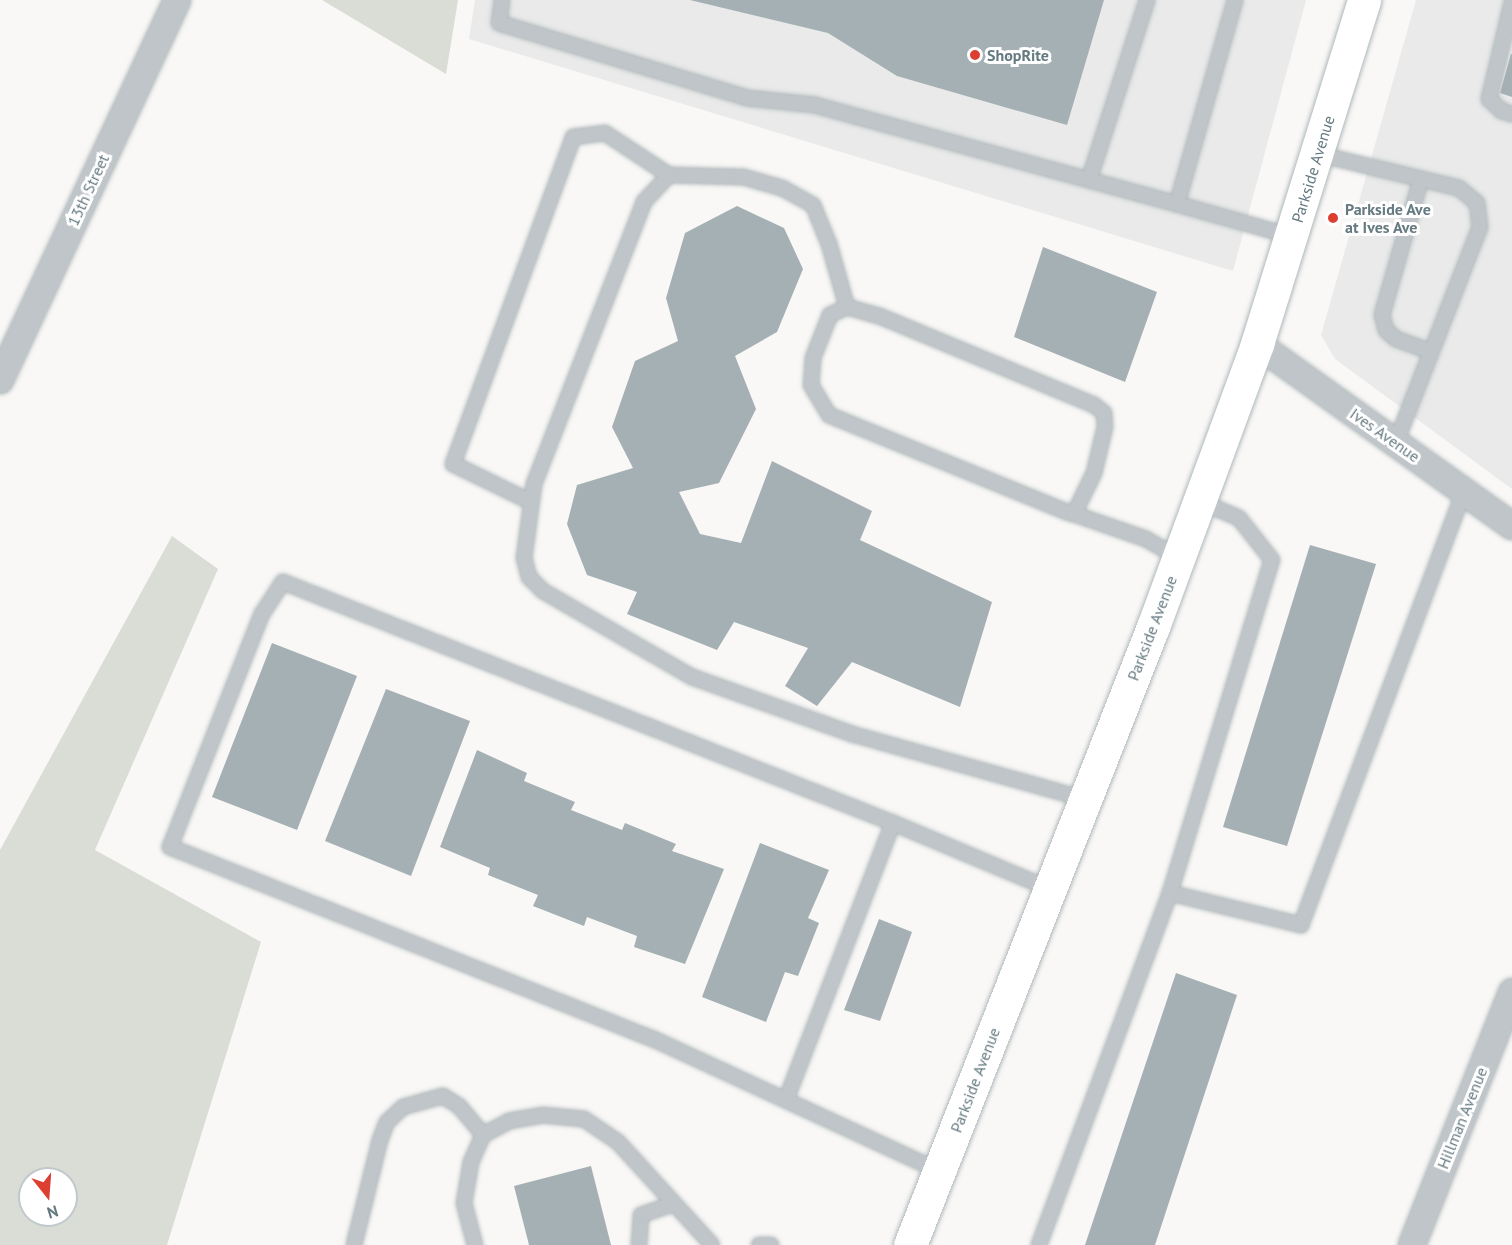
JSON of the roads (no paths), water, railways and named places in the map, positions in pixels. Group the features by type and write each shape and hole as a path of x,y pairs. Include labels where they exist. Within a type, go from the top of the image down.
{"main road":[{"name":"Parkside Avenue","path":"910,1245 1179,558 1257,344 1293,236 1364,0"}],"street":[{"name":"13th Street","path":"3,368 177,0"},
{"name":"Ives Avenue","path":"1257,344 1512,526"},
{"name":"Hillman Avenue","path":"1412,1245 1504,1035 1512,992"}],"lane":[{"path":"502,0 499,23 747,98 815,105 1293,236"},
{"path":"1089,180 1147,0"},
{"path":"1177,204 1235,0"},
{"path":"1512,2 1490,99 1502,111 1512,114"},
{"path":"531,502 453,464 573,137 604,133 669,175 743,177 782,188 813,205 829,244 847,307"},
{"path":"1318,154 1459,188 1477,203 1480,227 1396,443"},
{"path":"669,175 644,202 565,399 531,502 524,558 529,577 543,591 692,677 852,734 1085,799"},
{"path":"1421,179 1382,315 1386,330 1396,339 1431,352"},
{"path":"1074,514 1094,473 1106,427 1104,413 1094,405 879,316 847,307 830,315 813,358 812,385 829,415 1074,514 1146,539 1179,558"},
{"path":"1170,893 1301,925 1464,492"},
{"path":"1040,1245 1170,893 1272,560 1239,518 1199,501"},
{"path":"939,1171 653,1039 170,847 262,614 283,582 893,823 1050,889"},
{"path":"786,1100 893,823"},
{"path":"354,1245 380,1140 387,1122 403,1107 442,1096 459,1106 483,1135"},
{"path":"475,1245 464,1203 471,1162 483,1135 509,1121 542,1115 584,1119 618,1142 712,1245"},
{"path":"639,1245 641,1215 673,1204"},
{"path":"759,1245 771,1245"}],"place":[{"name":"ShopRite","path":"975,55"},
{"name":"Parkside Ave at Ives Ave","path":"1333,218"}]}
